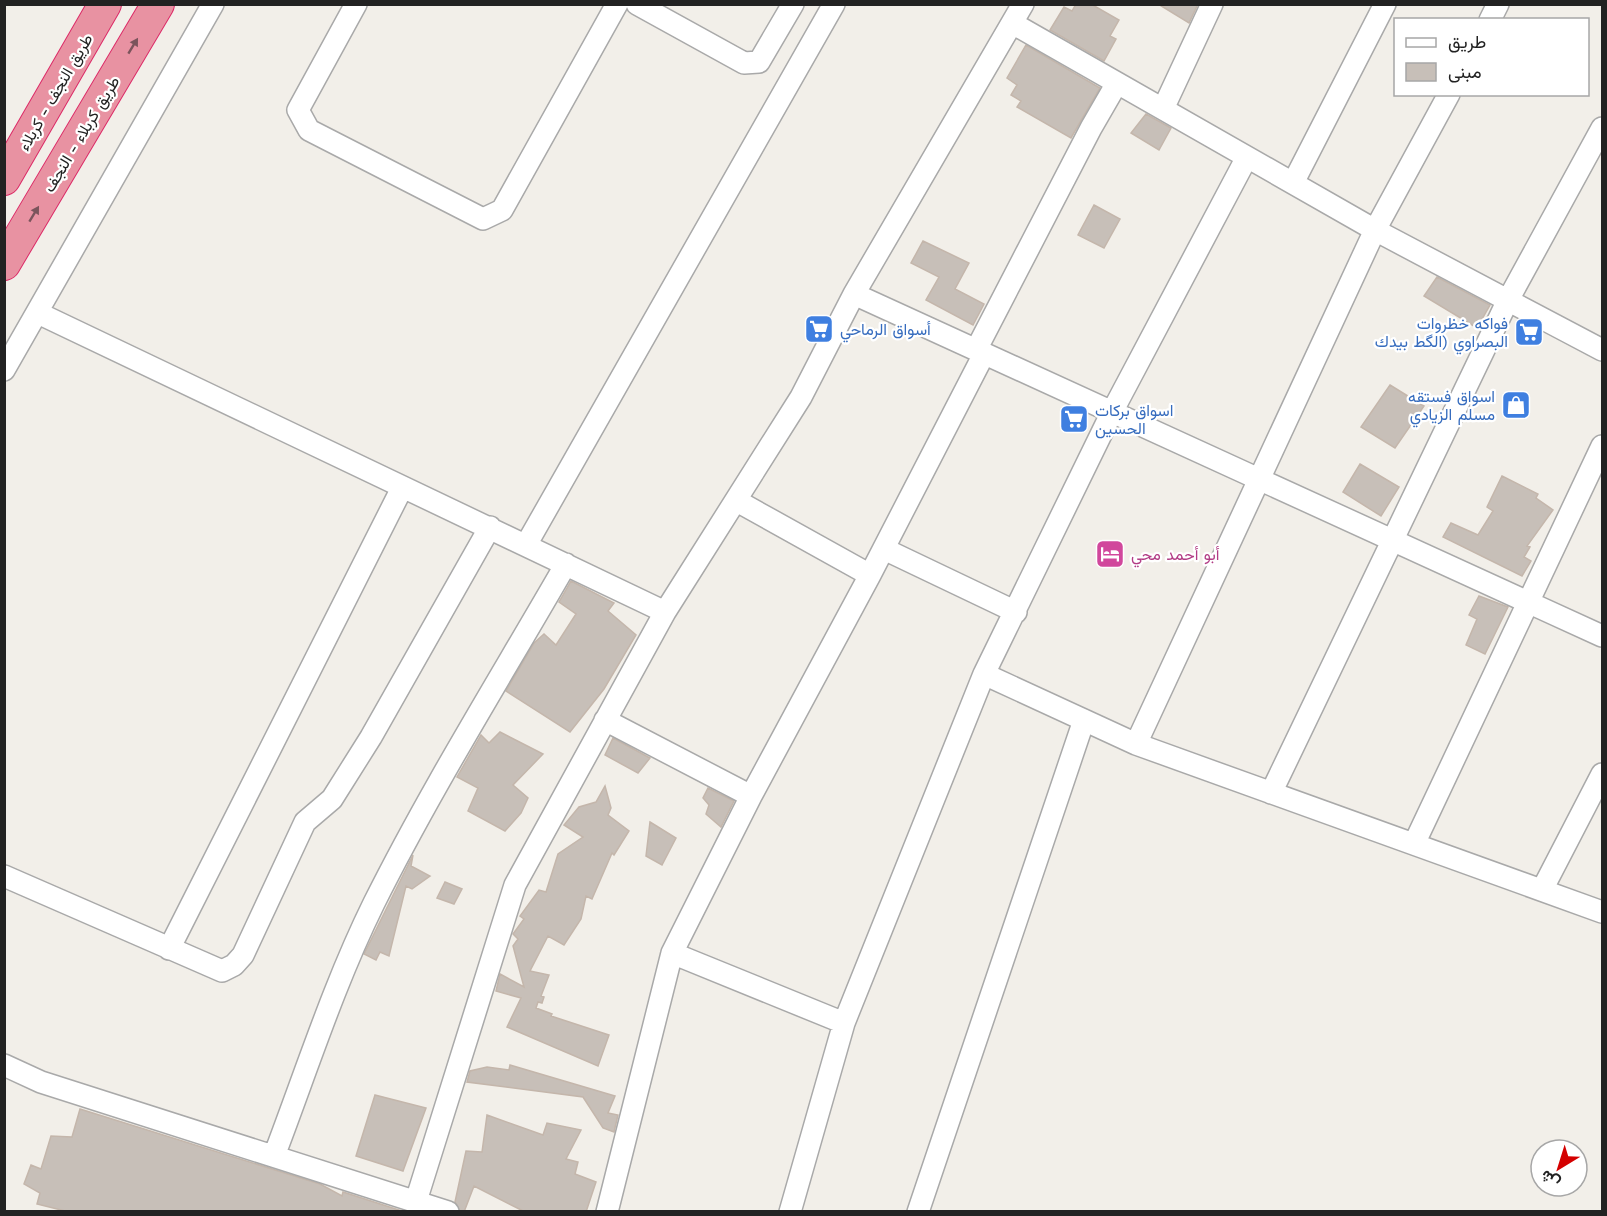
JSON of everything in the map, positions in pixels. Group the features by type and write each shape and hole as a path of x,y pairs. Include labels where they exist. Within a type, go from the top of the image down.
{"highway":[{"name":"طريق النجف - کربلاء","path":"6,174 105,4"},
{"name":"طريق کربلاء - النجف","path":"4,264 158,4"}],"street":[{"path":"4,370 213,4"},
{"path":"356,4 298,110 302,121 309,130 483,219 502,210 617,4"},
{"path":"637,4 744,63 754,64 759,62 793,4"},
{"path":"526,545 834,4"},
{"path":"416,1202 515,885 665,612 801,398 854,294 1023,4"},
{"path":"1163,109 1212,4"},
{"path":"1293,183 1385,4"},
{"path":"1491,18 1498,4"},
{"path":"1012,23 1375,230 1602,350"},
{"path":"607,1212 672,953 751,796 884,549 1090,128 1117,83"},
{"path":"1136,744 1375,230 1448,96"},
{"path":"1271,793 1509,300 1602,128"},
{"path":"790,1212 844,1023 984,674 1112,412 1247,157"},
{"path":"854,294 1602,636"},
{"path":"38,313 665,612"},
{"path":"1414,844 1602,446"},
{"path":"169,949 402,488"},
{"path":"737,501 870,575"},
{"path":"4,876 222,971 234,965 243,955 305,822 332,799 371,737 490,527"},
{"path":"884,549 1016,612"},
{"path":"274,1156 336,992 373,905 418,818 566,564"},
{"path":"984,674 1136,744 1602,912"},
{"path":"606,720 751,796"},
{"path":"918,1212 1084,720"},
{"path":"1542,890 1602,774"},
{"path":"672,953 844,1023"},
{"path":"4,1065 41,1082 448,1212"}],"building":[{"path":"1076,4 1091,4 1119,20 1110,36 1116,39 1104,61 1050,30 1064,7 1072,11"},
{"path":"1158,4 1198,4 1189,23"},
{"path":"1026,45 1100,88 1071,138 1017,107 1021,101 1011,95 1017,85 1007,78"},
{"path":"1146,114 1171,128 1159,150 1131,133"},
{"path":"1094,205 1120,219 1104,248 1078,235"},
{"path":"923,241 969,263 955,289 984,304 973,325 926,300 939,277 911,263"},
{"path":"1437,277 1490,305 1477,328 1424,296"},
{"path":"1390,385 1424,406 1395,448 1361,427"},
{"path":"1360,464 1399,487 1381,516 1343,492"},
{"path":"1502,476 1538,494 1536,498 1553,510 1527,546 1530,547 1524,557 1531,561 1522,576 1443,537 1451,523 1478,535 1493,511 1487,507"},
{"path":"571,581 614,603 608,611 636,635 604,689 570,732 506,691 534,643 544,634 556,645 576,614 559,602"},
{"path":"1479,596 1508,607 1485,654 1466,645 1477,619 1469,615"},
{"path":"500,732 543,754 513,785 528,798 521,813 505,831 468,811 478,788 457,777 481,735 489,743"},
{"path":"613,738 650,758 638,773 605,755"},
{"path":"605,786 611,808 608,815 629,831 614,855 612,853 592,899 586,896 581,919 564,945 548,936 530,971 549,975 541,996 544,997 542,1003 538,1002 536,1008 552,1014 551,1016 609,1035 598,1066 507,1027 521,998 496,991 500,974 524,987 513,946 518,939 513,934 524,919 520,916 539,890 546,892 558,854 583,837 564,825 579,807 596,802"},
{"path":"708,788 734,801 721,827 706,814 709,805 703,798"},
{"path":"650,822 676,838 662,865 646,856"},
{"path":"413,855 411,866 430,876 412,889 406,886 389,956 380,952 376,960 364,954"},
{"path":"445,882 462,889 454,904 437,898"},
{"path":"510,1065 615,1096 608,1113 618,1115 614,1132 603,1128 583,1097 467,1082 470,1071 487,1067 509,1070"},
{"path":"375,1095 426,1108 403,1171 356,1156"},
{"path":"80,1109 320,1184 342,1196 343,1192 405,1212 69,1212 37,1204 40,1193 24,1184 31,1165 41,1169 51,1136 72,1137"},
{"path":"487,1115 543,1135 547,1123 581,1130 566,1159 578,1162 575,1174 596,1182 586,1212 525,1212 474,1186 464,1212 460,1212 455,1202 466,1151 482,1152"}],"place":[{"name":"أسواق الرماحي","path":"819,329"},
{"name":"فواكه خظروات البصراوي (الگط بيدك","path":"1529,332"},
{"name":"اسواق فستقه مسلم الزيادي","path":"1516,405"},
{"name":"اسواق بركات الحسين","path":"1074,419"},
{"name":"أبو أحمد محي","path":"1110,554"}]}
